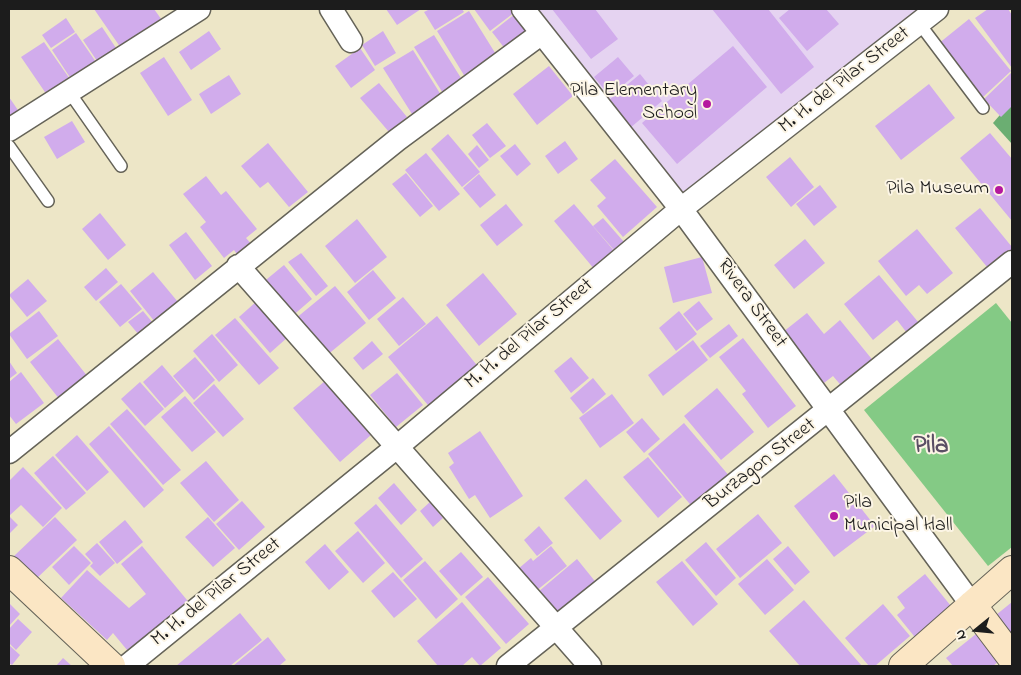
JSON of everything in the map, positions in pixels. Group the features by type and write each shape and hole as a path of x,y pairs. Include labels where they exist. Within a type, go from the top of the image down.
{"main road":[{"path":"9,570 111,666"},
{"path":"903,666 1012,570"},
{"path":"972,605 1012,658"}],"street":[{"path":"9,130 70,93 199,9"},
{"path":"331,9 351,41"},
{"name":"Rivera Street","path":"523,9 681,209 972,605"},
{"name":"M. H. del Pilar Street","path":"127,666 398,446 681,209 937,9"},
{"path":"9,452 397,140 542,33"},
{"name":"Burzagon Street","path":"508,666 829,411 1012,262"},
{"path":"238,266 398,446 554,628 590,666"}],"lane":[{"path":"919,23 983,108"},
{"path":"70,93 122,166"},
{"path":"9,146 48,201"}],"shaded area":[{"name":"Pila Elementary School","path":"533,9 928,9 683,200"}],"green space":[{"path":"1012,101 1012,144 993,123"},
{"path":"996,303 1012,323 1012,547 988,566 864,410"}],"building":[{"path":"94,9 154,9 164,23 123,51"},
{"path":"386,9 421,9 397,25"},
{"path":"430,9 462,9 464,12 435,30 424,12"},
{"path":"474,9 519,9 490,31"},
{"path":"552,9 595,9 618,39 591,59"},
{"path":"712,9 768,9 814,67 781,94"},
{"path":"790,9 826,9 839,24 807,51 779,18"},
{"path":"988,9 1008,9 1012,15 1012,68 975,18"},
{"path":"520,10 537,32 509,54 492,32"},
{"path":"469,11 502,64 470,85 437,31"},
{"path":"66,18 75,32 51,48 42,35"},
{"path":"969,19 1011,71 982,98 938,44"},
{"path":"102,27 116,48 97,61 83,40"},
{"path":"209,31 221,49 191,70 179,52"},
{"path":"383,31 396,53 375,66 362,45"},
{"path":"76,33 98,65 73,82 52,50"},
{"path":"434,35 466,86 446,98 414,47"},
{"path":"44,42 72,82 49,98 21,57"},
{"path":"733,46 767,87 677,164 642,123"},
{"path":"360,48 375,70 351,88 335,66"},
{"path":"413,50 446,103 417,122 383,68"},
{"path":"164,57 192,100 168,116 140,73"},
{"path":"618,57 634,76 610,96 594,77"},
{"path":"549,66 573,96 537,125 513,94"},
{"path":"1012,72 1012,106 1001,117 984,99"},
{"path":"640,74 662,101 630,128 608,101"},
{"path":"229,75 241,94 211,114 199,94"},
{"path":"379,83 407,117 389,132 360,98"},
{"path":"929,84 955,118 901,160 875,126"},
{"path":"9,97 22,116 9,120"},
{"path":"72,121 85,142 57,159 44,137"},
{"path":"487,123 506,146 490,158 472,135"},
{"name":"Pila Museum","path":"990,133 1012,159 1012,221 960,158"},
{"path":"448,134 480,172 462,187 431,149"},
{"path":"565,141 578,159 558,174 545,156"},
{"path":"268,143 308,192 289,207 268,182 260,188 241,166"},
{"path":"515,144 531,164 517,176 500,156"},
{"path":"477,145 489,160 479,168 468,154"},
{"path":"426,153 460,194 439,211 405,170"},
{"path":"790,157 814,187 791,207 766,177"},
{"path":"615,159 657,207 623,237 597,206 606,198 590,180"},
{"path":"406,173 433,206 420,217 392,184"},
{"path":"479,174 496,195 480,208 463,188"},
{"path":"206,176 221,195 226,191 257,229 246,238 253,246 239,257 234,250 224,258 200,227 206,222 183,194"},
{"path":"820,185 837,207 814,226 796,204"},
{"path":"506,204 523,225 497,246 480,225"},
{"path":"574,204 615,252 595,270 554,221"},
{"path":"980,208 1012,247 1012,256 992,273 955,228"},
{"path":"100,213 126,245 108,260 82,229"},
{"path":"603,218 624,242 614,250 593,226"},
{"path":"357,219 387,257 355,283 325,246"},
{"path":"917,229 953,273 927,294 919,285 906,296 878,261"},
{"path":"186,232 212,266 195,280 169,245"},
{"path":"805,239 825,263 794,289 774,265"},
{"path":"301,253 328,286 316,296 288,262"},
{"path":"702,257 712,293 673,303 664,267"},
{"path":"284,265 312,299 290,318 261,284"},
{"path":"106,268 118,282 96,301 84,287"},
{"path":"373,270 396,298 369,320 347,292"},
{"path":"153,272 178,302 155,322 130,291"},
{"path":"483,273 517,314 479,346 446,305"},
{"path":"879,275 919,323 907,333 897,320 873,340 844,304"},
{"path":"28,279 47,301 27,317 9,295"},
{"path":"121,284 142,309 120,327 99,302"},
{"path":"335,286 366,323 326,356 295,319"},
{"path":"403,297 426,324 399,346 377,319"},
{"path":"257,301 288,337 270,353 239,317"},
{"path":"699,301 713,319 697,331 683,314"},
{"path":"39,311 58,336 27,359 9,334"},
{"path":"143,311 153,323 139,335 128,322"},
{"path":"679,311 697,334 676,351 659,328"},
{"path":"807,313 824,334 840,320 875,363 844,389 833,376 824,383 783,332"},
{"path":"437,316 480,369 432,410 388,357"},
{"path":"235,318 279,368 259,385 215,335"},
{"path":"729,324 738,336 710,358 700,346"},
{"path":"212,334 238,365 219,382 193,351"},
{"path":"743,338 796,406 768,428 742,394 746,391 719,357"},
{"path":"58,339 88,377 60,400 30,362"},
{"path":"693,340 708,360 663,396 648,375"},
{"path":"372,341 383,354 363,370 353,358"},
{"path":"195,357 215,380 194,400 173,376"},
{"path":"571,357 589,378 571,393 554,371"},
{"path":"9,361 17,373 9,379"},
{"path":"162,365 184,391 165,408 143,382"},
{"path":"21,372 44,403 16,424 9,415 9,382"},
{"path":"397,373 423,405 396,427 370,395"},
{"path":"593,378 606,394 583,414 570,398"},
{"path":"325,381 371,435 340,462 293,408"},
{"path":"140,382 164,409 145,426 121,399"},
{"path":"214,384 244,419 223,437 193,403"},
{"path":"717,388 754,432 721,460 684,416"},
{"path":"612,394 634,423 600,448 579,418"},
{"path":"185,396 216,432 192,452 161,417"},
{"path":"127,409 181,470 163,485 110,424"},
{"path":"642,418 660,439 644,453 626,432"},
{"path":"684,423 731,478 694,509 648,454"},
{"path":"109,426 164,490 144,508 89,444"},
{"path":"480,431 523,496 490,518 475,495 469,499 449,467 454,463 448,453"},
{"path":"77,435 109,472 87,491 55,455"},
{"path":"53,456 86,493 66,510 34,473"},
{"path":"648,457 682,497 658,518 623,477"},
{"path":"206,461 239,500 214,522 180,483"},
{"path":"23,467 62,508 43,527 21,505 9,516 9,481"},
{"name":"Pila Municipal Hall","path":"834,474 875,526 834,557 794,506"},
{"path":"586,479 622,521 600,540 564,498"},
{"path":"394,483 417,510 401,525 378,498"},
{"path":"242,501 265,527 239,550 216,524"},
{"path":"430,502 443,518 433,527 420,511"},
{"path":"376,504 423,559 401,578 354,523"},
{"path":"758,514 782,543 740,578 716,549"},
{"path":"9,516 18,525 9,534"},
{"path":"55,517 77,540 36,579 14,556"},
{"path":"208,517 235,548 213,567 185,537"},
{"path":"125,520 143,542 117,564 99,542"},
{"path":"539,526 553,543 537,556 524,540"},
{"path":"358,531 385,563 363,583 335,551"},
{"path":"706,542 736,578 716,596 685,560"},
{"path":"97,543 115,563 100,576 90,566 93,563 85,554"},
{"path":"325,544 349,572 329,590 305,562"},
{"path":"74,546 91,563 69,585 52,567"},
{"path":"142,546 192,606 132,656 113,633 107,640 61,598 87,570 129,608 146,594 121,564"},
{"path":"551,546 567,566 536,591 518,569 531,558 533,561"},
{"path":"788,546 810,572 795,585 773,559"},
{"path":"461,552 483,577 461,596 439,571"},
{"path":"577,559 598,585 559,617 538,592"},
{"path":"767,559 794,590 765,615 738,584"},
{"path":"425,561 458,599 436,619 403,580"},
{"path":"682,561 718,604 693,626 656,582"},
{"path":"393,572 417,599 394,618 371,591"},
{"path":"925,574 955,611 918,641 897,615 905,608 897,597"},
{"path":"488,577 529,624 506,644 465,597"},
{"path":"804,600 862,666 800,666 769,631"},
{"path":"462,602 501,648 480,666 472,657 462,666 438,666 417,641"},
{"path":"1012,602 1012,635 996,615"},
{"path":"9,603 20,614 9,626"},
{"path":"883,604 910,636 875,666 869,666 845,638"},
{"path":"240,613 262,640 230,666 176,666"},
{"path":"18,619 32,632 16,650 9,643 9,629"},
{"path":"976,634 998,662 993,666 953,666 946,658"},
{"path":"268,637 286,660 279,666 233,666"},
{"path":"9,645 20,655 12,665 9,663"},
{"path":"63,658 72,666 56,666"}],"place":[{"name":"Pila Elementary School","path":"707,104"},
{"name":"Pila Museum","path":"999,190"},
{"name":"Pila Municipal Hall","path":"834,516"}],"district":[{"name":"Pila","path":"931,448"}]}
